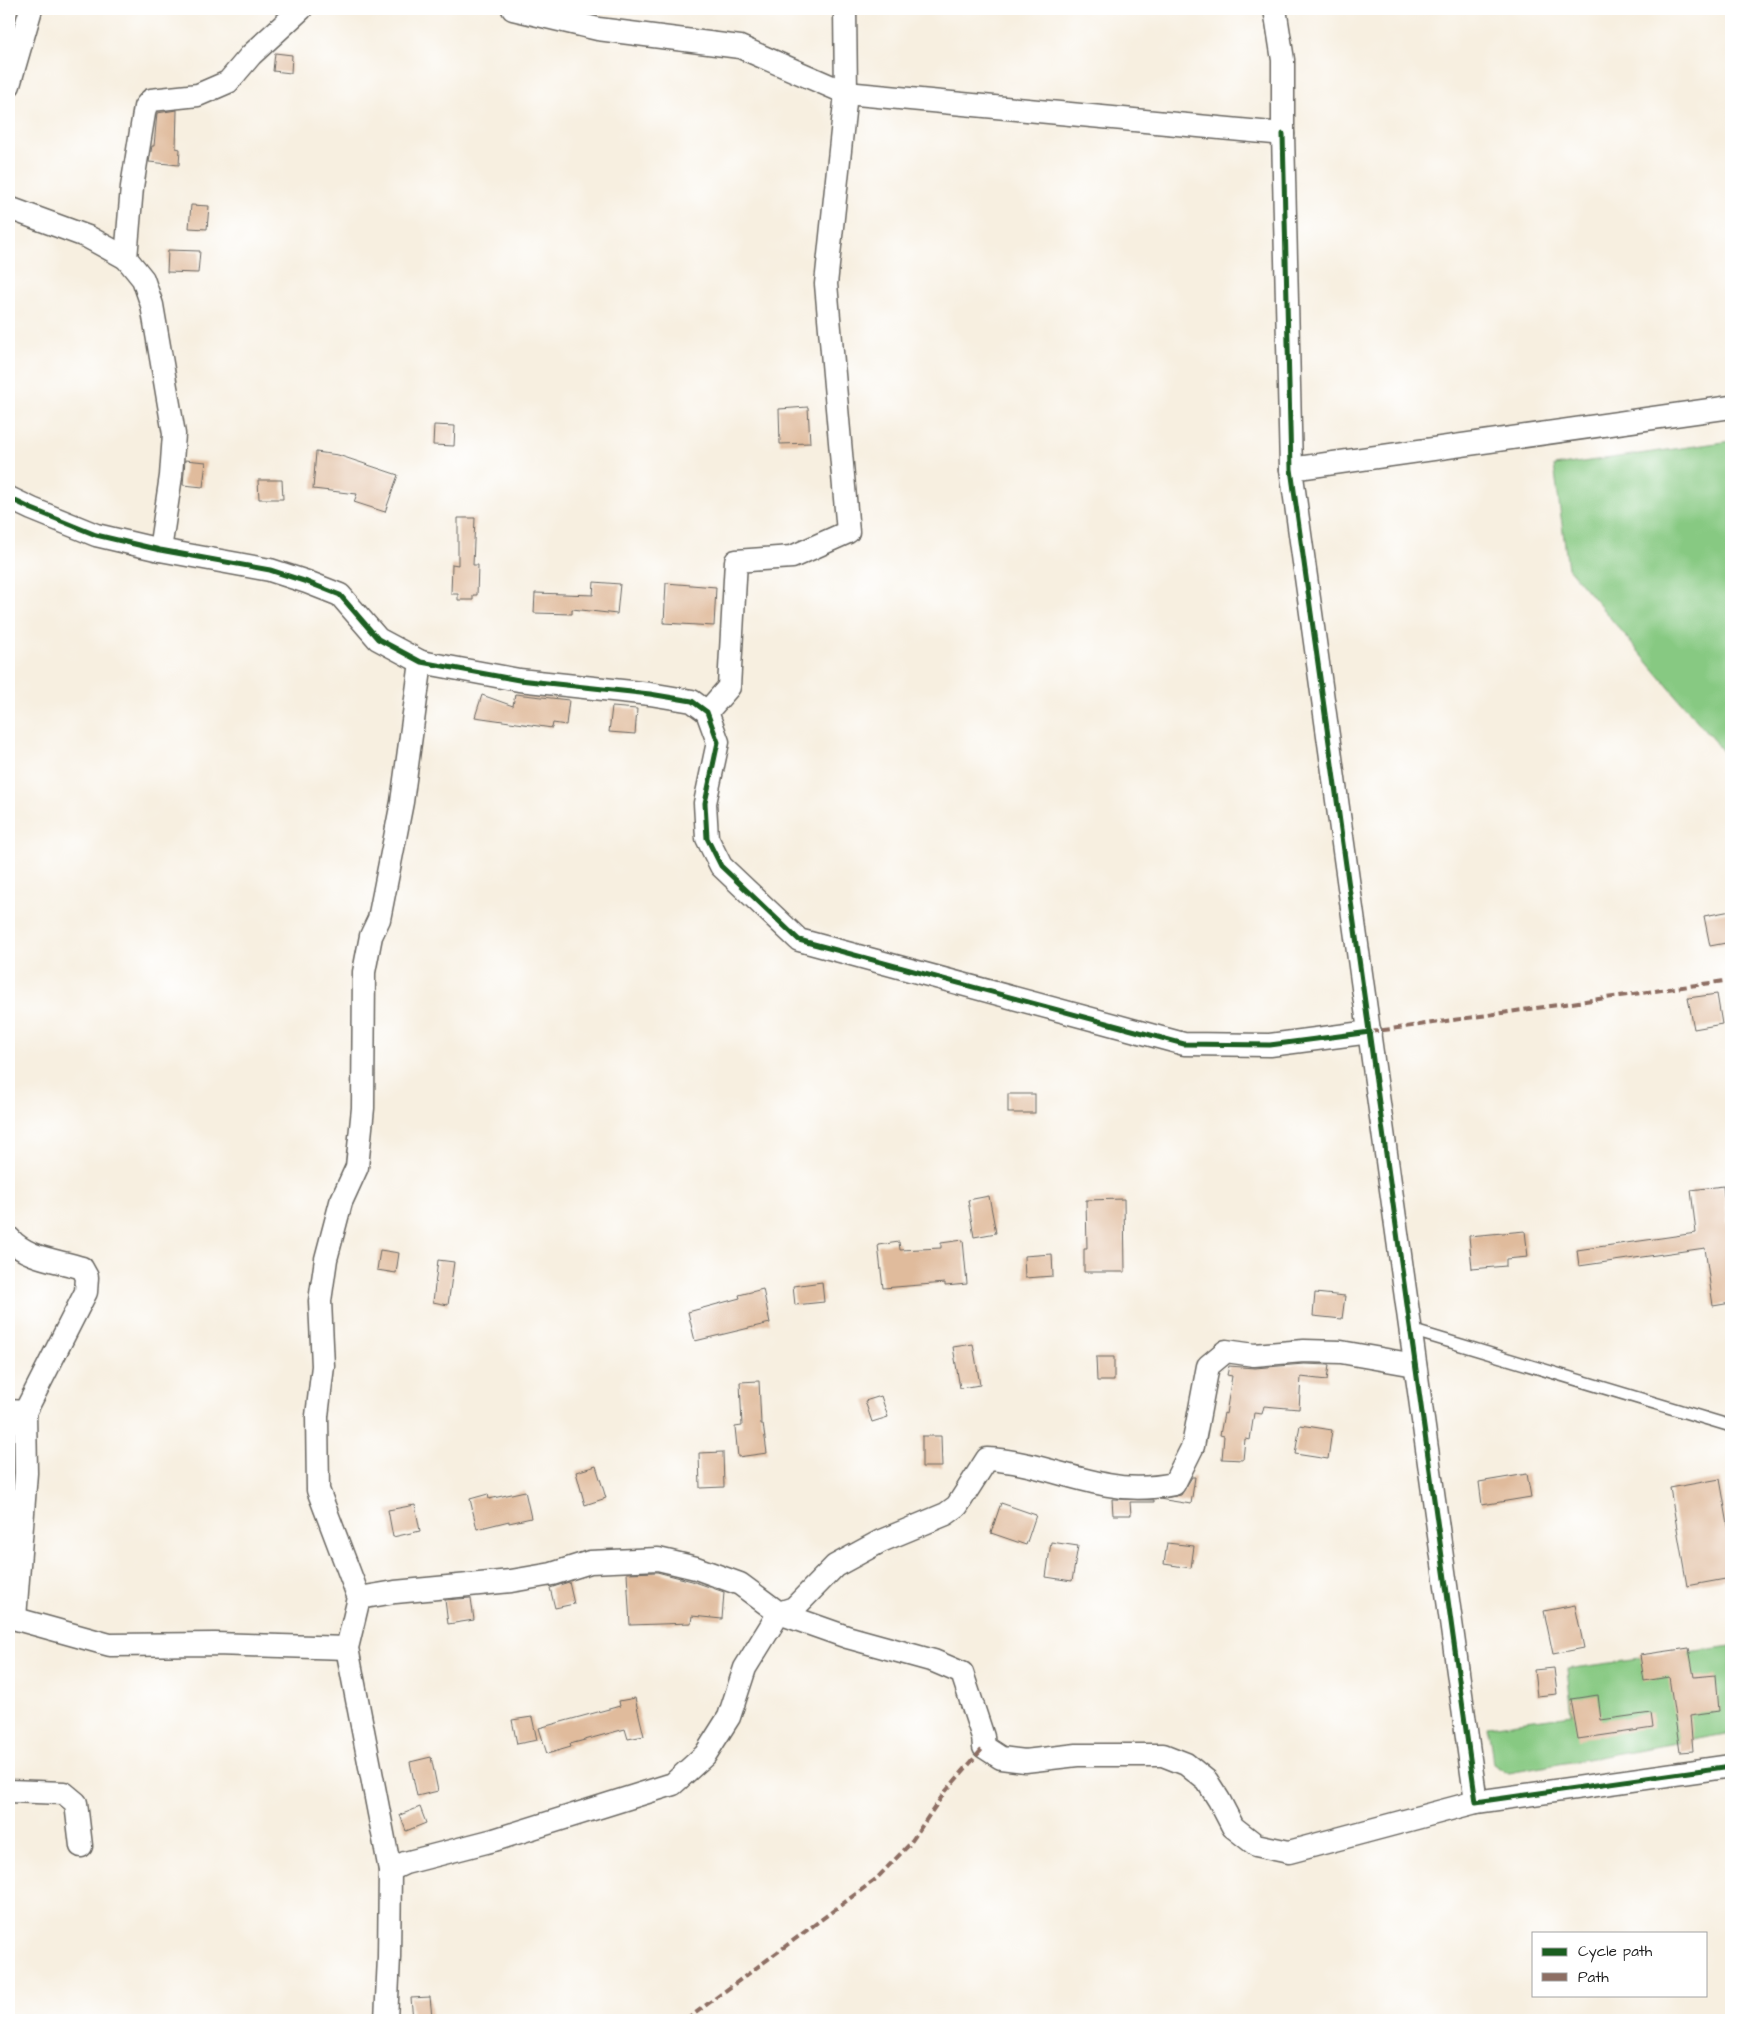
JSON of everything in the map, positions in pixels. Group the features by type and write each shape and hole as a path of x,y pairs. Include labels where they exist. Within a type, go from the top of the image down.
{"street":[{"path":"9,85 31,9"},
{"path":"126,258 132,187 145,107 152,100 198,95 228,82 251,55 301,9"},
{"path":"513,9 598,29 740,47 846,93 1283,134"},
{"path":"707,712 729,687 736,561 792,557 848,532 826,284 846,93 845,9"},
{"path":"1275,9 1283,60 1291,468 1476,1802"},
{"path":"9,208 88,237 126,258 144,278 152,305 174,434 172,476 160,550"},
{"path":"1291,468 1731,407"},
{"path":"9,498 96,535 160,550 270,570 340,595 378,639 421,662 520,680 650,694 692,701 707,712 718,742 705,803 707,838 721,866 799,940 1184,1044 1270,1045 1370,1032"},
{"path":"386,2020 390,1870 347,1648 359,1598 318,1490 317,1416 322,1366 320,1301 326,1259 341,1202 356,1168 363,1108 364,972 371,936 379,919 402,802 421,662"},
{"path":"9,1238 17,1248 40,1257 82,1268 87,1276 86,1292 17,1411 26,1473 12,1617 110,1645 215,1644 347,1648"},
{"path":"390,1870 674,1784 710,1748 729,1717 745,1668 780,1613 794,1608 835,1566 881,1541 946,1514 957,1506 987,1460 1005,1460 1110,1486 1160,1487 1174,1484 1192,1446 1208,1366 1226,1352 1254,1355 1341,1352 1415,1365"},
{"path":"359,1598 395,1592 511,1581 552,1574 590,1562 658,1559 696,1568 740,1584 780,1613 847,1637 934,1661 962,1673 983,1737 984,1747 1001,1758 1025,1761 1077,1755 1163,1755 1186,1764 1207,1781 1233,1827 1256,1845 1288,1852 1476,1802 1731,1766"},
{"path":"9,1791 64,1793 76,1803 81,1846"}],"lane":[{"path":"1411,1330 1731,1426"}],"green space":[{"path":"1731,441 1731,761 1568,568 1554,466"},
{"path":"1731,1646 1731,1733 1509,1773 1493,1763 1488,1726 1572,1715 1567,1669"}],"building":[{"path":"275,53 292,55 291,73 273,71"},
{"path":"177,110 176,148 180,149 179,165 149,162 152,146 154,146 157,113"},
{"path":"191,205 209,206 207,229 189,228"},
{"path":"168,250 200,251 198,273 167,272"},
{"path":"808,407 810,443 780,444 779,409"},
{"path":"434,425 455,426 454,446 433,445"},
{"path":"316,452 338,455 398,475 385,512 354,502 357,494 313,489"},
{"path":"185,460 206,462 203,487 183,485"},
{"path":"258,480 282,480 283,499 259,499"},
{"path":"458,518 475,518 473,565 478,565 477,595 473,595 473,600 458,600 458,594 451,594 452,564 458,565"},
{"path":"594,582 620,584 617,614 572,609 572,614 534,613 535,593 593,595"},
{"path":"666,583 716,587 714,626 664,623"},
{"path":"515,694 569,700 566,725 553,723 552,728 475,717 482,695 513,706"},
{"path":"612,707 637,709 635,734 609,732"},
{"path":"1731,911 1731,942 1710,946 1704,916"},
{"path":"1717,994 1722,1024 1694,1029 1688,998"},
{"path":"1008,1094 1035,1094 1035,1113 1008,1113"},
{"path":"1723,1186 1729,1237 1731,1237 1731,1303 1713,1306 1705,1248 1579,1266 1577,1250 1696,1233 1691,1190"},
{"path":"989,1196 996,1233 974,1237 968,1200"},
{"path":"1124,1199 1125,1272 1084,1272 1084,1249 1087,1249 1086,1200"},
{"path":"1525,1231 1528,1257 1506,1259 1506,1266 1472,1269 1469,1236"},
{"path":"963,1240 967,1284 945,1286 945,1283 883,1288 878,1245 899,1242 900,1250 941,1248 941,1243"},
{"path":"380,1250 399,1253 396,1273 377,1270"},
{"path":"1052,1254 1053,1276 1025,1278 1024,1256"},
{"path":"438,1260 454,1262 448,1305 433,1302"},
{"path":"822,1282 824,1302 795,1305 793,1286"},
{"path":"763,1289 770,1323 695,1341 688,1312 740,1298 739,1295"},
{"path":"1315,1293 1345,1296 1342,1319 1313,1316"},
{"path":"973,1344 980,1385 960,1388 953,1347"},
{"path":"1096,1357 1114,1357 1114,1381 1097,1381"},
{"path":"1304,1364 1329,1365 1327,1380 1301,1377 1299,1409 1264,1406 1262,1414 1254,1413 1250,1440 1245,1439 1243,1460 1222,1459 1224,1436 1220,1435 1224,1413 1226,1414 1232,1376 1227,1375 1229,1366 1255,1368"},
{"path":"759,1381 761,1424 763,1424 767,1453 738,1457 735,1427 742,1426 740,1382"},
{"path":"881,1396 888,1417 872,1422 865,1401"},
{"path":"1300,1425 1332,1430 1328,1459 1295,1454"},
{"path":"922,1436 941,1436 942,1467 922,1467"},
{"path":"723,1452 724,1487 700,1488 699,1453"},
{"path":"596,1466 606,1498 585,1505 576,1472"},
{"path":"1527,1474 1531,1497 1482,1505 1479,1482"},
{"path":"1192,1477 1195,1477 1191,1504 1159,1499 1181,1495"},
{"path":"1720,1479 1731,1542 1731,1578 1687,1586 1670,1488"},
{"path":"525,1491 531,1518 477,1529 470,1499 488,1494 489,1499"},
{"path":"1112,1499 1154,1500 1154,1502 1130,1502 1131,1515 1113,1515"},
{"path":"1001,1503 1036,1515 1026,1545 991,1533"},
{"path":"415,1505 420,1531 393,1537 388,1510"},
{"path":"1051,1542 1078,1546 1072,1581 1046,1577"},
{"path":"1167,1543 1194,1546 1191,1568 1164,1564"},
{"path":"657,1572 724,1592 722,1619 692,1616 691,1623 630,1625 627,1573"},
{"path":"569,1582 574,1604 555,1608 550,1588"},
{"path":"471,1598 474,1620 448,1624 445,1600"},
{"path":"1575,1605 1584,1648 1553,1654 1544,1611"},
{"path":"1689,1648 1694,1677 1716,1675 1719,1711 1690,1715 1693,1751 1680,1752 1669,1677 1644,1681 1640,1655"},
{"path":"1554,1668 1557,1694 1537,1696 1534,1670"},
{"path":"1598,1695 1601,1720 1651,1713 1653,1728 1578,1739 1571,1699"},
{"path":"635,1698 644,1736 628,1739 625,1729 570,1744 571,1747 547,1754 539,1728 620,1706 619,1701"},
{"path":"532,1717 537,1740 517,1744 512,1720"},
{"path":"431,1757 438,1791 417,1796 410,1762"},
{"path":"420,1807 426,1823 406,1831 400,1815"},
{"path":"430,1997 432,2017 413,2019 411,1998"}],"marked path":[{"path":"1370,1032 1731,980"},
{"path":"686,2020 876,1879 909,1845 945,1792 984,1747"}],"cycle path":[{"path":"1283,134 1291,469 1476,1802 1731,1766"},
{"path":"9,498 96,535 160,550 270,570 340,595 378,639 421,662 519,680 650,694 692,701 707,712 718,742 705,803 707,838 721,866 799,940 1184,1044 1270,1045 1370,1032"}]}
